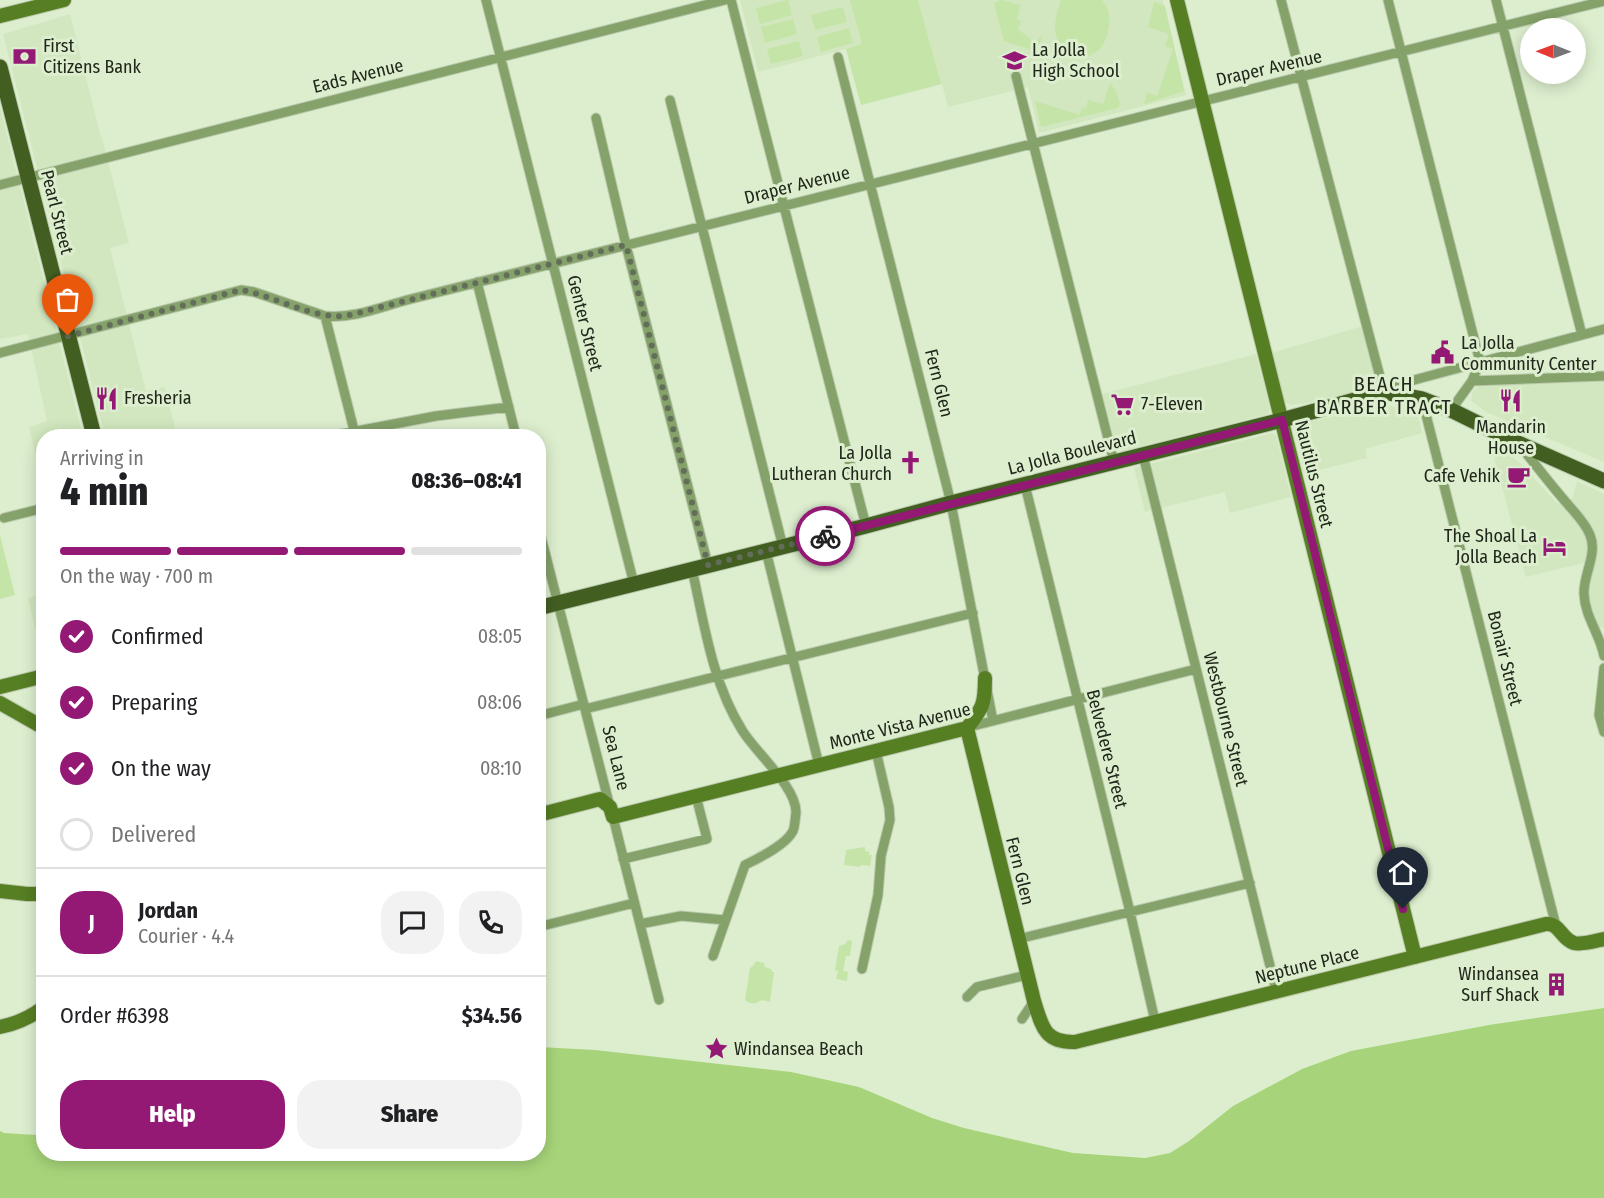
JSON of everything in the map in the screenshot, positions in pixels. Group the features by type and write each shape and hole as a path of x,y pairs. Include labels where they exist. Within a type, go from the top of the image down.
{"main road":[{"name":"Pearl Street","path":"0,67 92,429"},
{"name":"La Jolla Boulevard","path":"546,606 1282,420 1384,392 1422,399 1451,410 1604,481"}],"street":[{"path":"0,16 64,0"},
{"name":"Genter Street","path":"486,0 634,584"},
{"name":"Eads Avenue","path":"0,185 724,0"},
{"path":"731,0 866,526"},
{"name":"Nautilus Street","path":"1177,0 1415,957"},
{"path":"1281,0 1384,392 1414,380 1604,329"},
{"path":"1388,0 1480,362 1472,381 1451,410"},
{"path":"1496,0 1582,335"},
{"name":"Draper Avenue","path":"0,353 241,290 254,292 325,316 354,315 783,205 1604,1"},
{"name":"Fern Glen","path":"838,57 951,503 993,721"},
{"path":"1016,76 1114,462"},
{"path":"670,100 783,547"},
{"path":"596,118 708,565"},
{"path":"477,282 514,429"},
{"path":"325,316 354,429"},
{"path":"1472,381 1604,376"},
{"name":"Bonair Street","path":"1422,399 1556,926"},
{"path":"378,429 436,416 508,407"},
{"path":"1518,443 1576,513 1589,533 1592,549 1584,587 1585,606 1604,656"},
{"name":"Westbourne Street","path":"1143,455 1276,990"},
{"name":"Belvedere Street","path":"1025,485 1155,1021"},
{"path":"3,518 36,510"},
{"path":"766,551 819,765"},
{"name":"Sea Lane","path":"546,556 659,1000"},
{"path":"692,569 717,677 728,704 742,731 778,775 795,806 792,833 768,853 745,865 713,956"},
{"path":"546,714 717,677 973,613"},
{"path":"1604,668 1599,715 1604,732"},
{"name":"Monte Vista Avenue","path":"546,813 600,799 612,812 696,796 1196,669"},
{"path":"0,687 36,678"},
{"path":"966,728 983,705 986,678"},
{"path":"0,703 36,723"},
{"name":"Fern Glen","path":"966,728 1034,1001"},
{"path":"862,969 878,895 881,856 890,820 876,750"},
{"path":"623,859 707,839 696,796"},
{"path":"1018,939 1250,883"},
{"path":"0,891 36,894"},
{"path":"546,925 634,903"},
{"path":"640,924 681,916 725,920"},
{"name":"Neptune Place","path":"1034,1001 1043,1028 1048,1035 1064,1042 1075,1042 1546,924 1551,923 1556,926"},
{"path":"1556,926 1563,936 1572,942 1604,939"},
{"path":"967,997 977,987 1027,975"},
{"path":"1022,1019 1034,1001"},
{"path":"0,1027 36,1013"}],"shaded area":[{"name":"La Jolla High School","path":"740,0 1163,0 1186,95 1039,133 1028,87 948,107 942,84 861,105 846,49 758,72"},
{"path":"788,0 792,15 760,24 756,8"},
{"path":"850,0 918,0 941,84 861,105 846,49 862,44"},
{"path":"1002,0 1020,5 1017,20 1021,21 1018,29 1035,43 1042,37 1038,48 1034,51 1004,41 994,3"},
{"path":"1061,0 1102,0 1105,4 1110,19 1109,27 1104,43 1097,51 1088,56 1079,57 1063,49 1057,40 1055,28"},
{"path":"1154,2 1165,6 1184,91 1144,104 1147,93 1157,96 1173,49 1165,46 1169,34 1148,27"},
{"path":"843,7 847,22 815,30 811,15"},
{"path":"70,14 129,243 110,248 134,344 146,391 165,387 175,429 103,429 3,34"},
{"path":"793,19 797,34 765,43 761,27"},
{"path":"849,28 853,43 821,52 817,37"},
{"path":"799,41 803,56 771,64 767,49"},
{"path":"1110,83 1116,91 1120,104 1118,108 1041,127 1035,101 1080,115 1082,107 1086,108 1088,100 1103,104"},
{"path":"0,107 81,429 36,429 36,456 29,427 47,421 28,334 0,339"},
{"path":"1363,326 1378,386 1307,403 1291,405 1283,402 1271,353"},
{"path":"1256,354 1270,409 1268,414 1122,451 1117,448 1102,394"},
{"path":"1604,378 1604,462 1486,412 1471,401 1473,390 1483,384"},
{"path":"1385,405 1417,411 1422,433 1365,449 1367,458 1304,474 1294,425"},
{"path":"1272,433 1276,435 1291,497 1230,513 1225,492 1145,512 1134,468"},
{"path":"1497,443 1520,463 1558,504 1572,499 1577,481 1604,494 1604,627 1590,629 1583,617 1579,589 1584,563 1526,577 1493,453"},
{"path":"0,535 15,595 0,599"},
{"path":"36,596 36,633 28,598"},
{"path":"865,847 865,851 872,855 870,866 844,865 846,850"},
{"path":"848,940 852,941 850,956 846,956 843,971 848,972 847,981 836,979 838,971 835,970 839,946"},
{"path":"756,961 764,963 765,967 774,972 770,1002 762,1000 752,1003 745,1000 750,968"},
{"path":"1604,1008 1604,1198 0,1198 0,1131 36,1135 36,1161 546,1161 546,1047 595,1050 791,1072 859,1087 932,1118 964,1128 1073,1153 1145,1158 1170,1153 1233,1106 1302,1069 1351,1051 1489,1025"}],"way so far":[{"path":"68,336 241,290 254,292 325,316 354,315 626,245 708,565 825,536"}],"place":[{"name":"First Citizens Bank","path":"25,56"},
{"name":"La Jolla High School","path":"1014,60"},
{"name":"La Jolla Community Center","path":"1443,353"},
{"name":"Fresheria","path":"106,398"},
{"name":"Mandarin House","path":"1511,401"},
{"name":"7-Eleven","path":"1123,404"},
{"name":"La Jolla Lutheran Church","path":"910,463"},
{"name":"Cafe Vehik","path":"1518,476"},
{"name":"The Shoal La Jolla Beach","path":"1555,546"},
{"name":"Windansea Surf Shack","path":"1557,984"},
{"name":"Windansea Beach","path":"716,1049"}],"district":[{"name":"BEACH BARBER TRACT","path":"1384,396"}],"route":[{"path":"825,536 1282,420 1403,909"}]}
